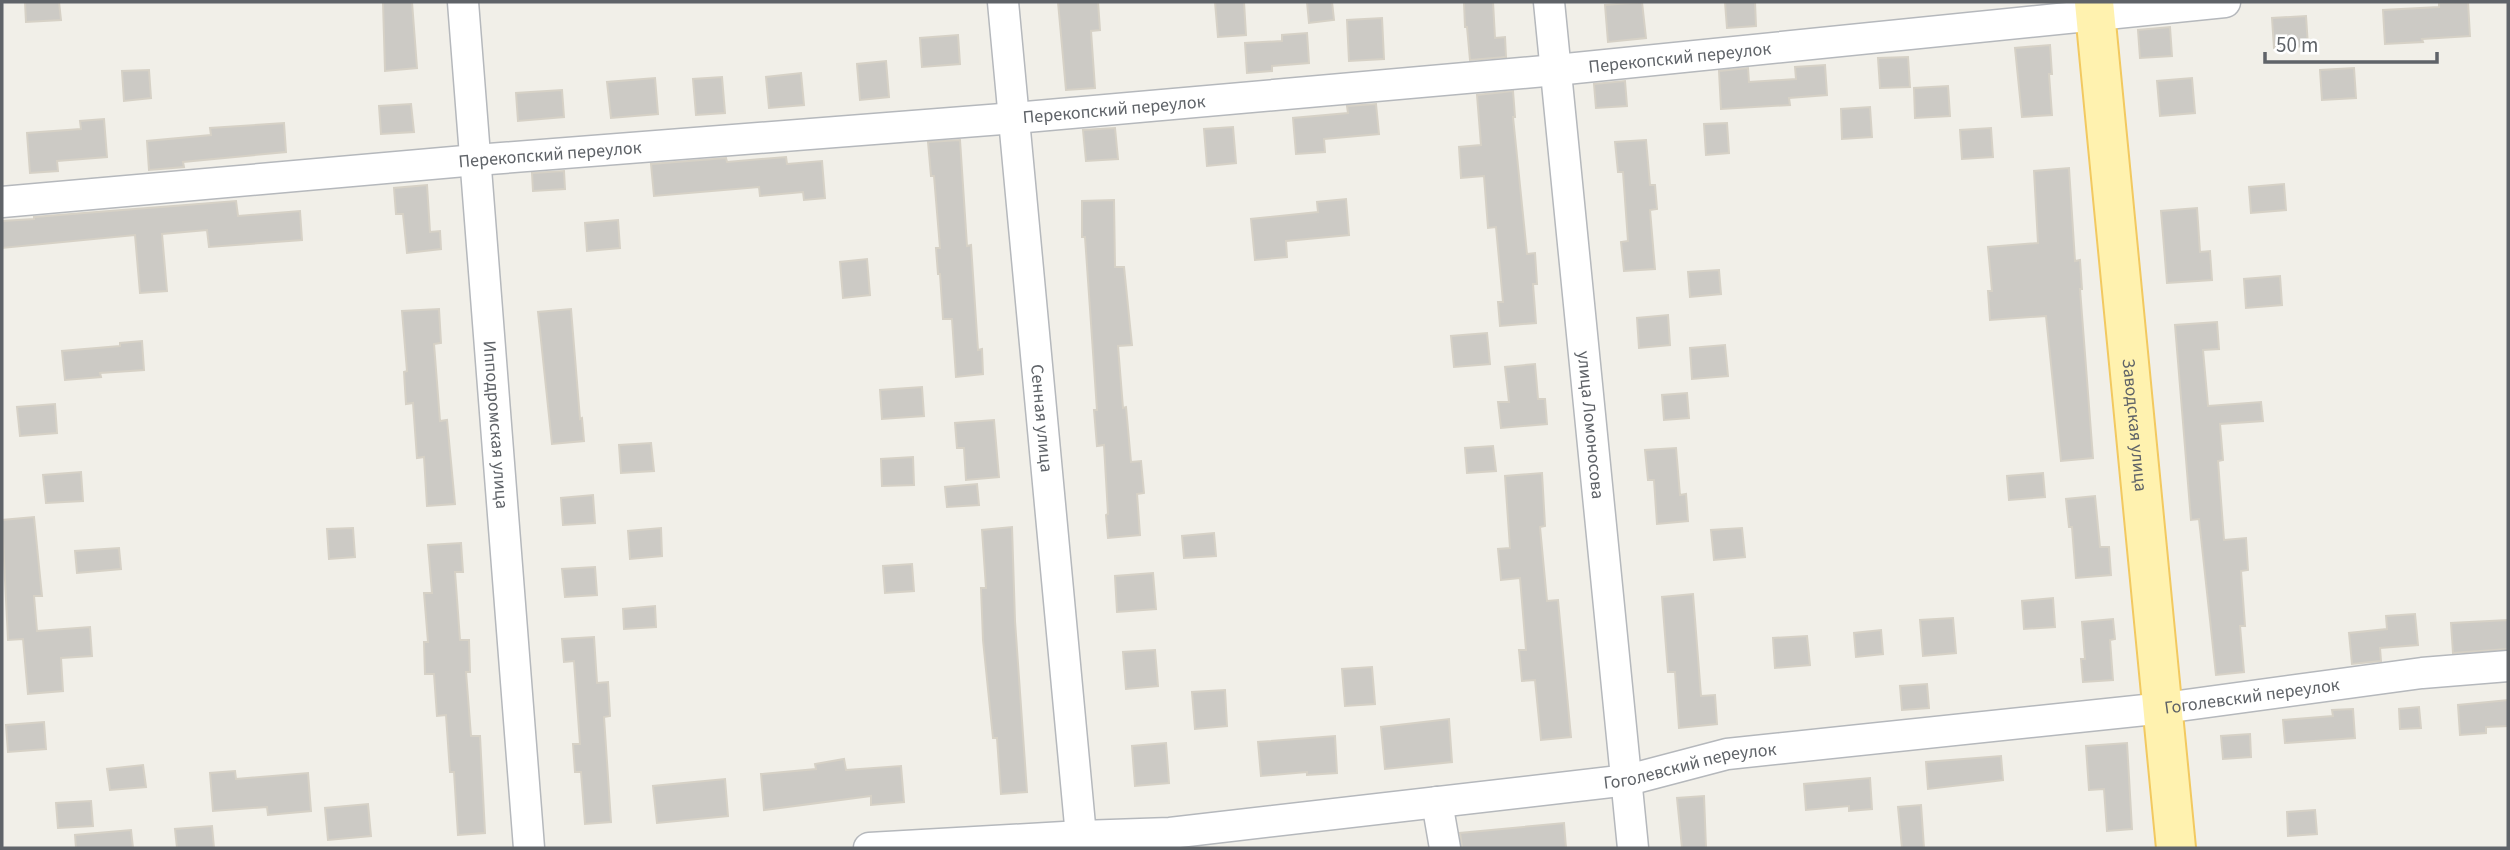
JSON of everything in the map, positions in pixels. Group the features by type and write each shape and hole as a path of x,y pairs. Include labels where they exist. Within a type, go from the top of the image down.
{"main road":[{"name":"Заводская улица","path":"2095,8 2176,848"}],"street":[{"name":"Ипподромская улица","path":"463,2 529,848"},
{"name":"Сенная улица","path":"1003,2 1015,118 1074,840"},
{"name":"улица Ломоносова","path":"1549,2 1633,848"},
{"name":"Перекопский переулок","path":"2,202 475,160 1015,118 1556,71 2095,8 2225,2"},
{"name":"Гоголевский переулок","path":"869,848 1074,840 1170,841 1437,802 1628,780 1727,754 2164,708 2422,673 2508,666"},
{"path":"1437,802 1445,848"}],"building":[{"path":"25,2 59,2 61,20 26,22"},
{"path":"383,2 412,2 417,68 385,71"},
{"path":"1058,2 1098,2 1100,30 1091,31 1095,88 1066,90"},
{"path":"1215,2 1244,2 1246,35 1218,37"},
{"path":"1307,2 1332,2 1334,20 1309,23"},
{"path":"1464,2 1493,2 1495,38 1505,37 1506,57 1470,60"},
{"path":"1642,2 1646,38 1608,42 1605,5"},
{"path":"1725,2 1755,2 1756,26 1727,28"},
{"path":"2468,2 2470,36 2385,44 2383,10 2439,7 2439,3"},
{"path":"2306,16 2308,46 2274,48 2272,18"},
{"path":"1382,18 1384,59 1349,61 1347,20"},
{"path":"2170,27 2172,56 2140,58 2138,30"},
{"path":"1307,33 1309,63 1272,66 1272,71 1247,73 1245,43 1282,41 1282,35"},
{"path":"958,35 960,64 922,67 920,38"},
{"path":"2050,45 2052,115 2022,117 2015,48"},
{"path":"1908,57 1910,87 1880,88 1878,58"},
{"path":"886,61 889,97 860,100 857,64"},
{"path":"1825,65 1827,95 1789,98 1790,105 1721,109 1719,71 1748,68 1749,82 1796,79 1795,67"},
{"path":"2354,68 2356,98 2322,100 2320,70"},
{"path":"149,70 151,98 124,101 122,71"},
{"path":"801,73 804,105 769,108 766,77"},
{"path":"722,77 725,113 696,115 693,79"},
{"path":"655,78 658,114 611,118 607,82"},
{"path":"2192,78 2195,113 2160,116 2157,81"},
{"path":"1625,81 1627,106 1596,108 1594,84"},
{"path":"1948,86 1950,116 1915,118 1914,88"},
{"path":"562,90 564,117 518,121 516,93"},
{"path":"1513,91 1513,117 1527,254 1535,253 1537,284 1533,284 1536,323 1500,326 1498,302 1503,302 1496,227 1488,228 1484,176 1461,178 1459,147 1481,145 1477,95"},
{"path":"411,104 414,132 381,134 379,106"},
{"path":"1376,104 1379,134 1324,139 1325,152 1296,154 1293,118 1348,113 1347,106"},
{"path":"1870,107 1872,137 1842,139 1841,109"},
{"path":"104,119 107,157 57,161 58,171 30,173 27,133 81,129 80,121"},
{"path":"284,123 286,152 183,162 184,167 149,170 147,141 211,135 210,128"},
{"path":"1727,123 1729,153 1706,155 1704,124"},
{"path":"1233,127 1236,163 1207,166 1204,129"},
{"path":"1115,128 1118,159 1086,161 1083,130"},
{"path":"1991,128 1993,157 1962,159 1960,130"},
{"path":"960,140 967,246 971,245 978,350 982,349 983,374 956,377 952,319 943,319 936,248 940,248 934,176 931,176 928,142"},
{"path":"1646,140 1650,185 1655,185 1657,209 1650,210 1655,269 1624,271 1621,242 1628,241 1623,172 1618,172 1615,142"},
{"path":"786,157 787,164 822,161 825,198 804,200 803,192 760,196 759,187 654,196 651,164 726,158 727,162"},
{"path":"2069,168 2075,261 2080,260 2093,458 2061,461 2046,316 1990,320 1988,291 1992,291 1988,247 2038,243 2034,171"},
{"path":"564,171 565,189 533,191 532,173"},
{"path":"2284,184 2286,210 2251,213 2249,187"},
{"path":"427,185 430,232 440,231 441,249 407,253 403,214 396,214 394,188"},
{"path":"1346,199 1349,235 1286,241 1287,257 1255,260 1251,219 1318,212 1317,202"},
{"path":"1114,200 1115,267 1124,267 1132,345 1118,346 1123,408 1126,407 1131,462 1141,461 1144,493 1137,494 1140,535 1108,538 1104,445 1097,446 1094,410 1097,410 1085,237 1082,237 1082,201"},
{"path":"236,201 238,216 300,211 302,240 209,247 207,230 162,234 167,291 140,293 135,235 2,248 2,221"},
{"path":"2197,208 2200,252 2210,251 2212,280 2167,283 2161,211"},
{"path":"618,220 620,248 587,251 585,223"},
{"path":"867,259 870,295 843,298 840,262"},
{"path":"1719,270 1721,294 1690,297 1688,272"},
{"path":"2280,276 2282,305 2246,308 2244,279"},
{"path":"439,309 441,343 434,344 440,421 447,420 455,504 427,506 424,457 417,458 413,403 406,404 404,372 407,371 402,311"},
{"path":"571,309 584,441 552,444 538,312"},
{"path":"1668,315 1670,345 1639,348 1637,318"},
{"path":"2217,322 2219,349 2203,350 2208,406 2261,402 2263,421 2220,424 2223,460 2218,461 2224,540 2246,538 2248,570 2241,571 2245,626 2240,626 2244,672 2216,675 2199,519 2191,520 2175,325"},
{"path":"1487,333 1490,364 1454,367 1451,336"},
{"path":"142,341 144,370 100,373 101,377 65,380 62,351 120,346 120,343"},
{"path":"1725,345 1728,376 1692,379 1690,348"},
{"path":"1535,364 1538,399 1545,399 1547,424 1501,428 1498,402 1509,402 1505,367"},
{"path":"922,387 924,416 882,419 880,390"},
{"path":"1687,393 1689,418 1664,420 1662,395"},
{"path":"55,404 57,433 20,436 17,407"},
{"path":"994,420 999,477 966,480 964,448 957,448 955,423"},
{"path":"651,443 654,471 621,473 619,445"},
{"path":"1493,446 1496,471 1467,473 1465,448"},
{"path":"1676,448 1680,495 1686,494 1688,521 1657,524 1654,480 1648,480 1645,450"},
{"path":"913,457 914,485 882,486 881,459"},
{"path":"81,472 83,501 46,503 43,475"},
{"path":"1542,473 1545,526 1540,527 1547,601 1558,600 1571,737 1541,740 1535,680 1522,681 1519,650 1526,650 1520,578 1501,580 1498,549 1510,548 1505,476"},
{"path":"2043,473 2045,497 2009,500 2007,476"},
{"path":"977,484 979,505 947,507 945,487"},
{"path":"593,495 595,523 563,525 561,498"},
{"path":"2095,496 2100,547 2109,547 2111,575 2076,578 2072,527 2069,527 2066,499"},
{"path":"34,517 42,596 34,596 37,631 90,627 92,656 61,658 63,691 28,694 23,639 8,640 2,520"},
{"path":"1012,527 1015,621 1027,792 1001,794 997,738 993,738 983,640 981,588 986,588 982,530"},
{"path":"353,528 355,557 329,559 327,529"},
{"path":"661,528 662,556 630,559 628,531"},
{"path":"1742,528 1745,557 1714,560 1711,530"},
{"path":"1214,533 1216,556 1184,558 1182,536"},
{"path":"461,543 463,572 455,572 460,640 469,640 470,672 466,672 471,736 480,736 485,833 458,835 454,772 450,772 446,715 437,716 434,674 425,674 424,642 428,642 424,593 432,593 428,545"},
{"path":"119,548 121,569 77,573 75,551"},
{"path":"912,564 914,591 885,593 883,566"},
{"path":"595,567 597,595 565,597 562,569"},
{"path":"1153,573 1156,609 1117,612 1115,576"},
{"path":"1693,594 1701,696 1715,695 1717,724 1679,728 1675,672 1668,672 1662,597"},
{"path":"2053,598 2055,627 2024,629 2022,601"},
{"path":"655,606 656,627 624,629 623,609"},
{"path":"2415,614 2418,645 2380,648 2381,661 2352,664 2349,633 2387,629 2386,616"},
{"path":"1953,618 1956,653 1923,656 1920,620"},
{"path":"2113,619 2115,639 2110,640 2113,680 2083,682 2081,659 2085,659 2082,622"},
{"path":"2508,620 2508,649 2453,653 2451,623"},
{"path":"1881,630 1883,654 1856,657 1854,633"},
{"path":"1807,636 1810,665 1775,668 1773,638"},
{"path":"594,637 597,683 608,682 610,716 604,717 611,822 585,824 581,772 575,772 573,744 580,744 574,661 564,662 562,639"},
{"path":"1155,650 1158,686 1126,689 1123,652"},
{"path":"1372,667 1375,704 1345,706 1342,669"},
{"path":"1927,684 1929,708 1902,710 1900,686"},
{"path":"1225,690 1227,726 1195,729 1192,692"},
{"path":"2508,700 2508,726 2486,727 2486,733 2460,735 2458,705"},
{"path":"2419,707 2421,728 2400,729 2399,709"},
{"path":"2353,709 2355,738 2285,743 2283,720 2333,716 2332,710"},
{"path":"1449,719 1452,762 1385,769 1381,727"},
{"path":"44,722 46,749 8,752 6,725"},
{"path":"2250,734 2251,757 2223,759 2221,736"},
{"path":"1335,736 1337,773 1307,775 1307,772 1261,776 1258,742"},
{"path":"1166,743 1169,783 1135,786 1132,746"},
{"path":"2127,743 2132,829 2107,831 2104,789 2089,790 2086,746"},
{"path":"2001,756 2003,780 1928,789 1926,762"},
{"path":"844,759 846,770 901,766 904,802 871,805 871,796 764,810 761,774 816,769 815,764"},
{"path":"143,765 146,787 110,790 107,769"},
{"path":"235,771 236,779 308,773 311,811 268,815 267,807 213,811 210,773"},
{"path":"1870,778 1872,809 1849,811 1849,806 1806,810 1804,784"},
{"path":"725,779 728,816 657,823 653,786"},
{"path":"1704,796 1706,848 1682,848 1677,798"},
{"path":"91,801 93,826 58,828 56,803"},
{"path":"368,804 371,836 328,840 325,808"},
{"path":"1921,805 1924,848 1902,848 1898,807"},
{"path":"2315,810 2317,834 2288,836 2287,812"},
{"path":"1564,823 1566,848 1462,848 1460,833"},
{"path":"212,826 214,848 177,848 175,829"},
{"path":"131,830 133,848 76,848 75,835"}]}
